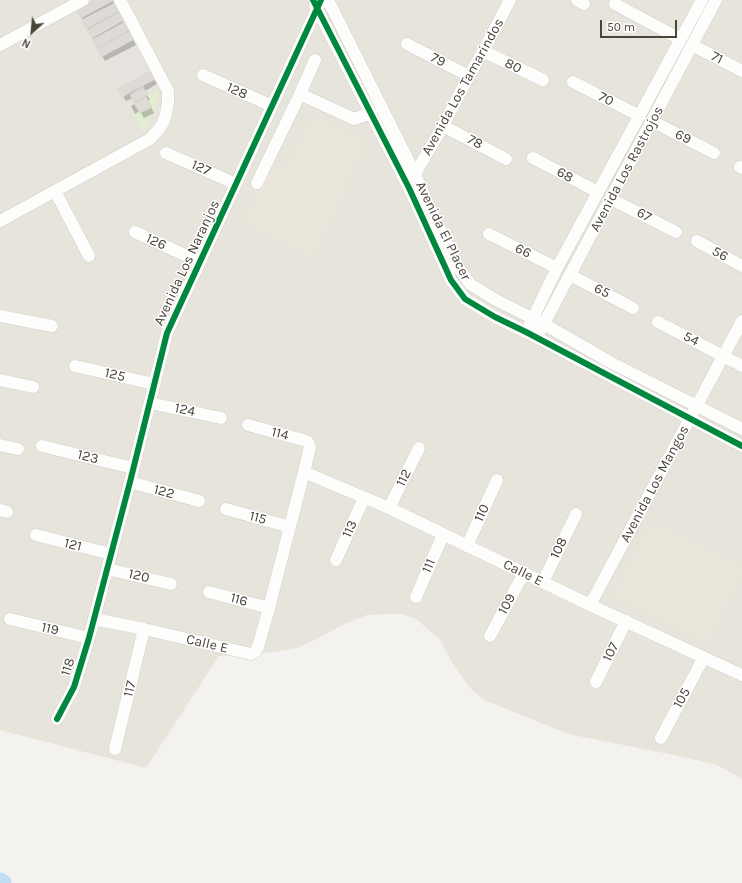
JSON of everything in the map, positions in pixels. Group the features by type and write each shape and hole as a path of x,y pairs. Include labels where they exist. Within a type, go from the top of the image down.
{"street":[{"path":"0,45 83,0"},
{"path":"0,221 150,138 164,122 168,102 168,91 120,0"},
{"name":"Avenida El Placer","path":"328,0 415,174 458,267 470,284 496,300 544,324 608,361 742,429"},
{"name":"Avenida Los Tamarindos","path":"415,174 443,126 509,0"},
{"name":"Avenida Los Rastrojos","path":"531,335 532,318 557,268 702,0"},
{"name":"Avenida Los Rastrojos","path":"531,335 544,324 716,0"},
{"name":"Avenida El Placer","path":"317,3 409,188 451,280 465,299 495,317 742,446"},
{"name":"Avenida Los Naranjos","path":"94,619 167,334 272,106 317,3"},
{"path":"615,4 680,39"},
{"name":"79","path":"406,44 469,76"},
{"name":"71","path":"692,45 742,71"},
{"name":"80","path":"483,51 543,80"},
{"path":"257,183 315,60"},
{"name":"128","path":"203,75 272,106"},
{"name":"70","path":"573,82 640,116"},
{"path":"300,94 354,119 371,113"},
{"name":"69","path":"652,121 714,153"},
{"name":"78","path":"443,126 506,159"},
{"name":"127","path":"166,153 236,184"},
{"name":"68","path":"533,158 598,192"},
{"path":"55,191 89,256"},
{"name":"67","path":"611,199 676,232"},
{"name":"126","path":"135,232 200,262"},
{"name":"66","path":"489,234 557,268"},
{"name":"56","path":"697,241 742,266"},
{"name":"65","path":"570,275 633,308"},
{"path":"0,316 52,326"},
{"name":"Avenida Los Mangos","path":"590,605 742,321"},
{"name":"54","path":"658,322 742,366"},
{"name":"125","path":"75,366 154,384"},
{"path":"0,380 33,387"},
{"name":"124","path":"150,402 221,418"},
{"name":"114","path":"248,425 303,440 308,442 310,447"},
{"path":"0,445 18,449"},
{"name":"123","path":"42,446 133,468"},
{"name":"Calle E","path":"94,619 251,654 255,652 258,647 269,608 310,447"},
{"name":"112","path":"389,508 419,448"},
{"name":"Calle E","path":"304,472 389,508 590,605 742,675"},
{"name":"110","path":"467,546 497,480"},
{"name":"122","path":"130,482 199,501"},
{"name":"113","path":"336,560 364,498"},
{"name":"115","path":"226,509 290,527"},
{"name":"108","path":"543,582 576,514"},
{"name":"121","path":"36,535 111,554"},
{"name":"111","path":"416,596 443,535"},
{"name":"120","path":"107,569 171,584"},
{"name":"109","path":"490,636 524,573"},
{"name":"116","path":"209,592 269,608"},
{"name":"119","path":"10,619 89,638"},
{"name":"118","path":"57,719 74,687 94,619"},
{"name":"107","path":"596,682 626,621"},
{"name":"117","path":"115,749 144,629"},
{"name":"105","path":"661,738 704,657"}],"shaded area":[{"path":"0,0 742,0 742,779 717,765 568,734 484,700 470,688 453,664 440,640 416,619 402,614 367,615 344,624 297,648 275,652 219,656 146,768 0,730"},
{"path":"135,41 150,69 120,86 104,57"},
{"path":"310,114 370,141 314,260 240,225 269,161 285,168"},
{"path":"651,518 742,564 742,578 708,646 611,597"}],"green space":[{"path":"158,90 156,105 143,133 133,112 138,109 140,113 152,107 146,97"}],"building":[{"path":"95,0 114,0 81,18 76,10"},
{"path":"115,3 119,11 86,29 82,20"},
{"path":"120,12 124,20 92,38 87,30"},
{"path":"125,22 129,30 97,48 92,40"},
{"path":"130,31 134,39 101,57 97,49"},
{"path":"151,71 155,79 122,97 118,89"},
{"path":"143,87 148,95 134,102 130,95"},
{"path":"146,97 152,107 140,113 134,103"}],"cycle path":[{"path":"313,0 409,188 451,280 465,299 495,317 742,446"},
{"path":"57,719 74,687 89,638 167,333 321,0"}]}
